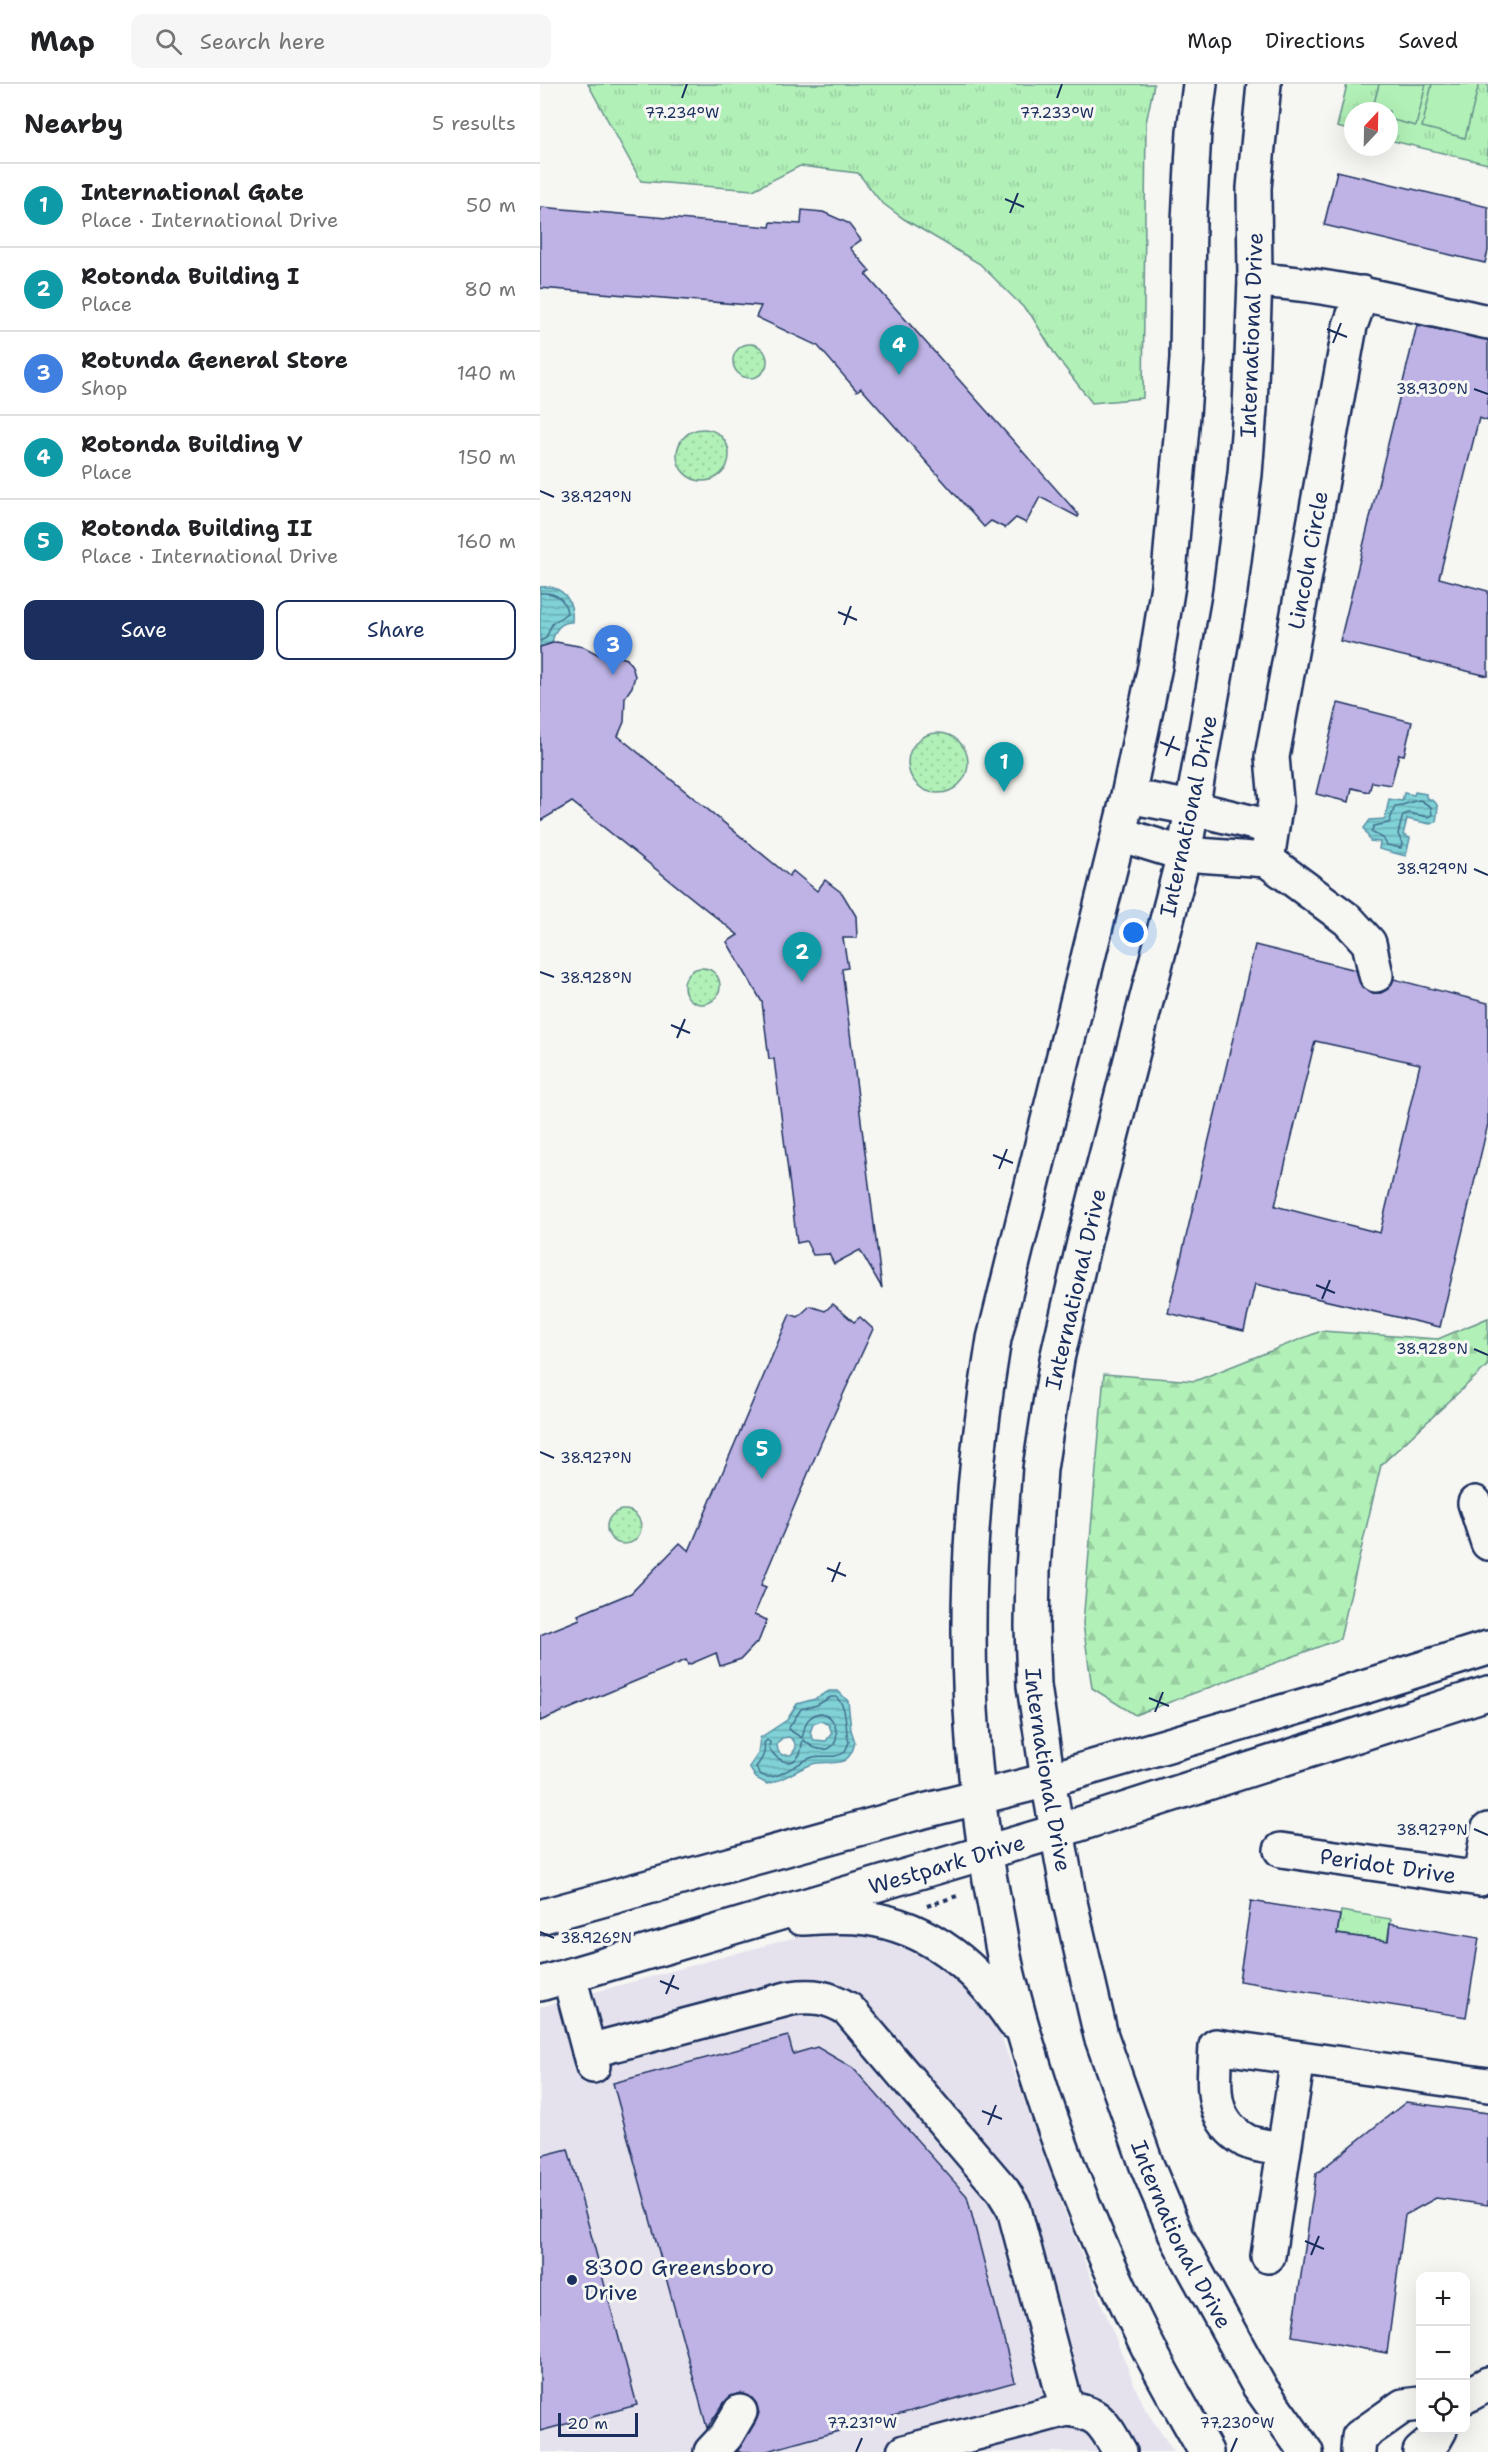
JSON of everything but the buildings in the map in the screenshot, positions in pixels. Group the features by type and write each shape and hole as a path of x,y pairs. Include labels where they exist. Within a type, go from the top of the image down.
{"main road":[{"path":"1200,84 1194,132 1189,220 1187,359 1168,585 1155,666 1128,796 994,1339 973,1503 967,1616 977,1797 1010,1982 1025,2039 1077,2188 1095,2232 1147,2345 1206,2452"},
{"name":"International Drive","path":"1264,84 1254,188 1255,280 1250,408 1239,533 1184,854 1079,1261 1048,1411 1036,1528 1032,1626 1034,1686 1048,1780 1068,1898 1101,2036 1147,2166 1178,2239 1259,2386 1306,2452"},
{"path":"1255,280 1293,282 1362,293 1488,322"},
{"name":"Lincoln Circle","path":"1267,860 1276,801 1272,758 1350,326 1362,293"},
{"path":"1128,796 1271,827"},
{"path":"1119,834 1184,854 1267,860 1348,920 1369,943 1376,975"},
{"path":"1475,1503 1488,1543"},
{"path":"540,1917 977,1797 1048,1780 1309,1704 1488,1648"},
{"name":"Westpark Drive","path":"554,1980 1058,1831 1488,1693"},
{"name":"Peridot Drive","path":"1281,1850 1480,1879 1488,1830"},
{"path":"755,1920 864,1917 885,1921 923,1935 959,1959 975,1974 999,2000 1025,2039"},
{"path":"554,1980 591,2058 798,1997 820,1997 834,2000 848,2009 1003,2191 1014,2209 1067,2409"},
{"path":"1283,2149 1248,2142 1230,2129 1216,2106 1214,2082 1216,2046 1488,2085"},
{"path":"1269,2256 1298,2058"},
{"path":"1470,2394 1488,2384"},
{"path":"1358,2452 1359,2437 1403,2406 1416,2404"},
{"path":"904,2452 1067,2409 1083,2410 1094,2415 1104,2424 1120,2452"},
{"path":"711,2452 726,2436 740,2412"},
{"path":"1420,2452 1438,2434"}],"path":[{"path":"926,1906 957,1896"}],"shaded area":[{"path":"840,1925 877,1927 952,1961 996,2022 1063,2208 1143,2406 1174,2452 540,2452 540,2007"}],"green space":[{"path":"588,84 1154,84 1146,123 1143,398 1092,403 1056,356 1031,315 980,264 904,219 881,202 858,173 800,166 753,190 641,181"},
{"path":"1347,84 1488,84 1488,164 1398,142 1398,102 1344,102 1344,129 1337,127"},
{"path":"1379,84 1426,84 1416,126 1398,121 1398,102 1374,102"},
{"path":"1432,84 1479,84 1465,138 1422,127"},
{"path":"750,344 762,349 767,361 762,373 750,378 738,373 733,361 738,349"},
{"path":"698,429 708,429 717,433 725,441 729,455 725,469 717,477 708,481 698,481 689,477 681,469 677,460 677,450 681,441 689,433"},
{"path":"938,733 955,738 963,746 968,763 963,780 955,788 938,793 921,788 913,780 908,763 913,746 921,738"},
{"path":"702,968 715,973 720,986 715,999 702,1004 689,999 684,986 689,973"},
{"path":"1488,1318 1488,1365 1381,1465 1340,1639 1135,1715 1092,1688 1083,1624 1104,1374 1195,1381 1321,1331 1438,1339"},
{"path":"624,1510 636,1515 641,1527 636,1539 624,1544 612,1539 607,1527 612,1515"},
{"path":"1341,1911 1391,1919 1387,1941 1337,1934"}],"water":[{"path":"540,587 555,588 565,595 571,607 572,622 558,628 552,643 540,647"},
{"path":"1415,792 1426,794 1426,797 1435,802 1438,807 1436,822 1430,824 1407,819 1403,835 1410,838 1406,856 1379,849 1380,842 1370,841 1364,828 1370,820 1385,819 1389,799 1402,801 1404,793 1414,795"},
{"path":"829,1691 838,1691 848,1701 851,1730 855,1742 848,1758 837,1762 810,1765 767,1784 756,1778 749,1767 758,1754 760,1738 787,1720 797,1704 815,1699","holes":["821,1721 829,1725 832,1733 826,1741 814,1740 810,1733 813,1724","789,1737 794,1741 796,1748 791,1755 782,1755 778,1751 777,1744 782,1738"]}],"place":[{"name":"Rotonda Building V","path":"899,375"},
{"name":"Rotunda General Store","path":"613,675"},
{"name":"International Gate","path":"1004,792"},
{"name":"Rotonda Building I","path":"802,982"},
{"name":"Rotonda Building II","path":"762,1479"},
{"name":"8300 Greensboro Drive","path":"572,2280"}]}
